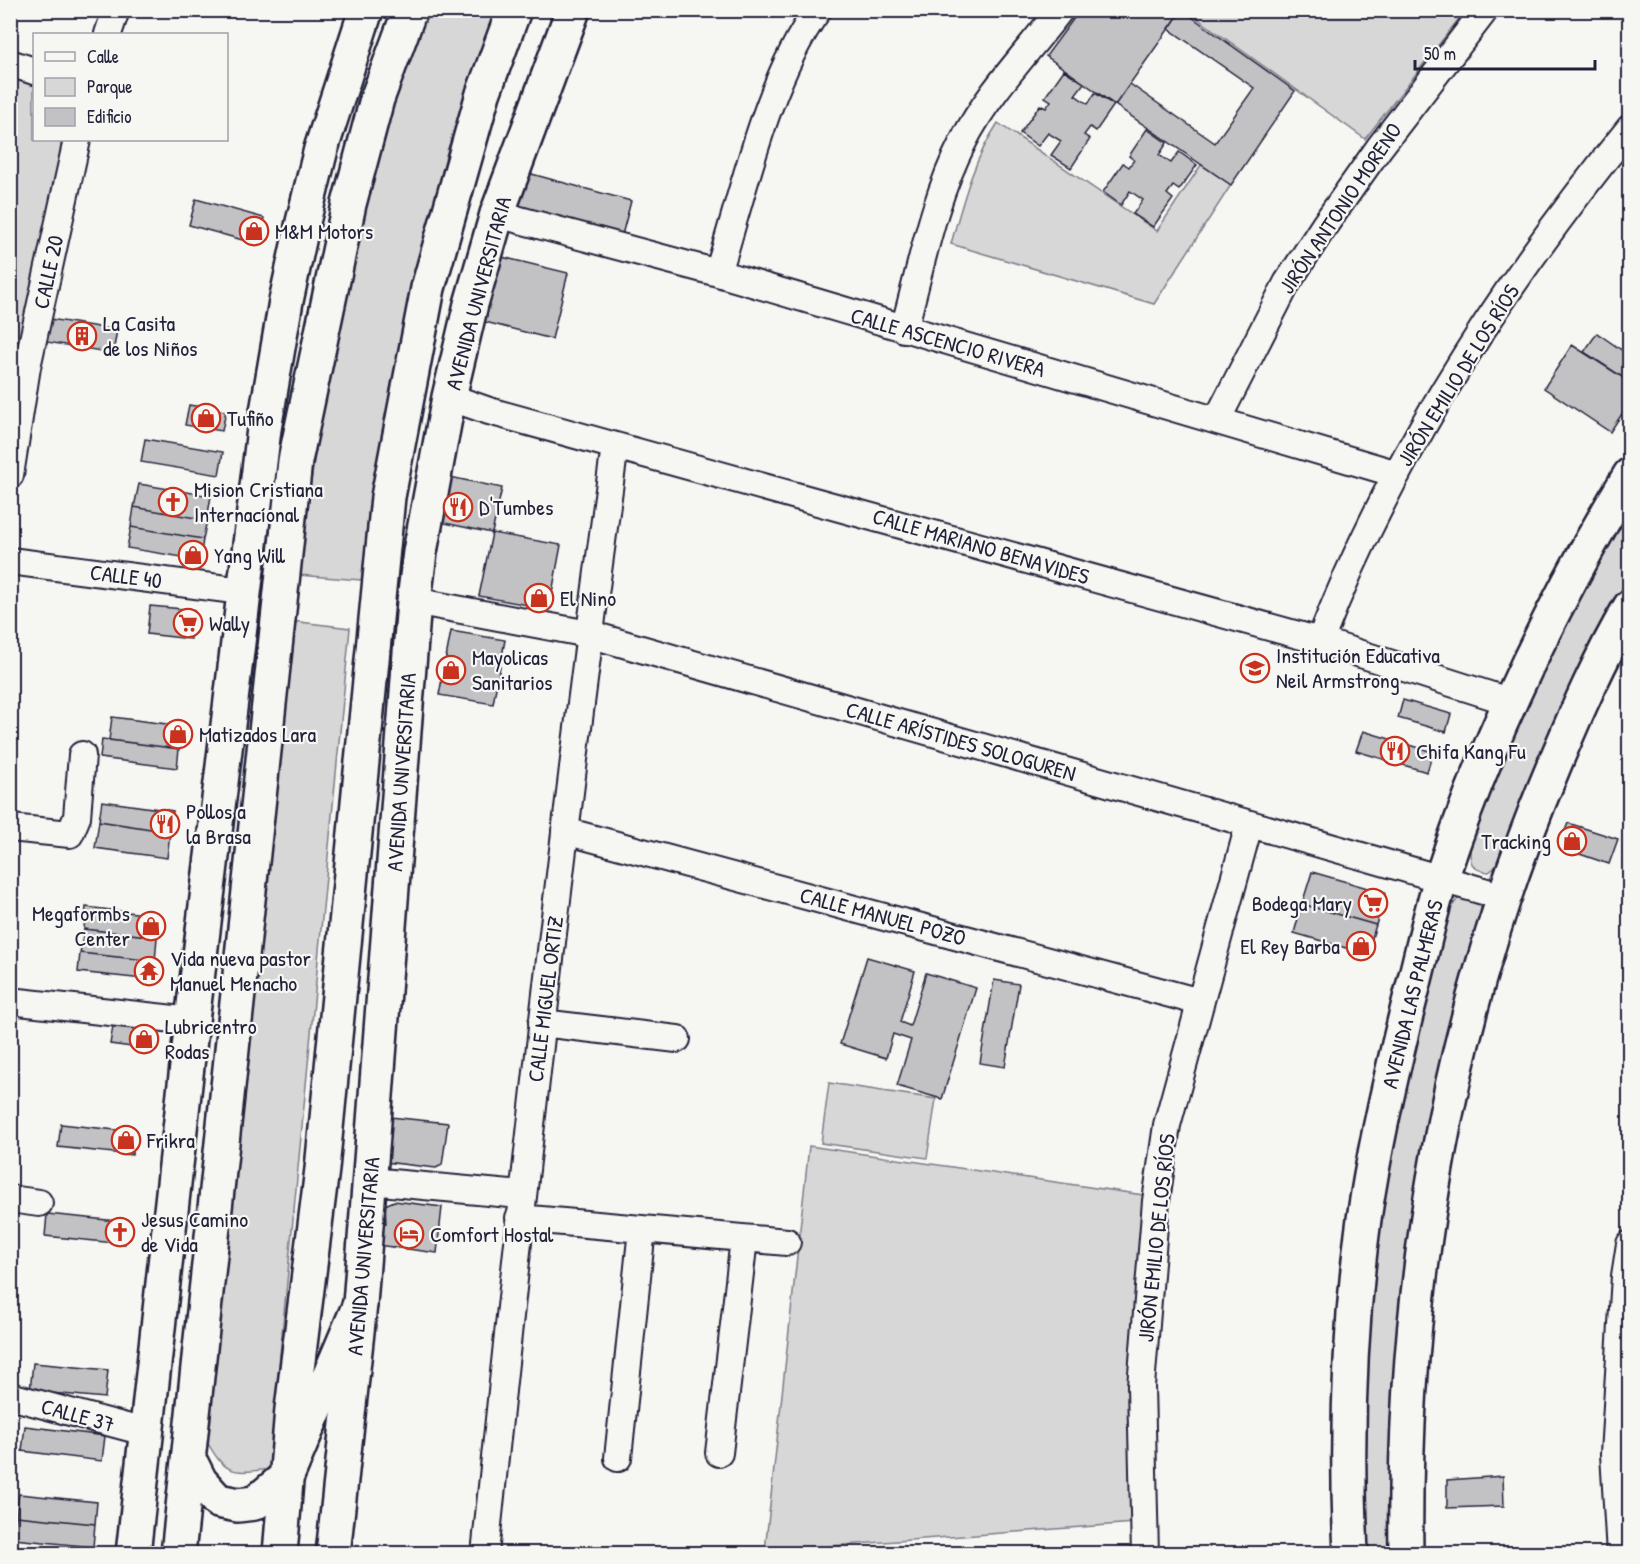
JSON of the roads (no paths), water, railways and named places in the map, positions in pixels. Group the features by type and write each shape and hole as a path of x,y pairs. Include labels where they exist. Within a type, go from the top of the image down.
{"main road":[{"path":"134,1554 145,1432 192,1021 242,591 264,429 286,301 321,149 366,10"},
{"path":"178,1554 190,1461 233,1021 295,461 349,204 377,99 410,10"},
{"name":"AVENIDA UNIVERSITARIA","path":"280,1554 322,1169 388,497 428,288 483,94 514,10"},
{"name":"AVENIDA UNIVERSITARIA","path":"333,1554 360,1304 414,601 420,552 449,397 471,303 497,214 573,10"},
{"name":"AVENIDA LAS PALMERAS","path":"1351,1554 1350,1425 1354,1327 1364,1220 1386,1092 1441,878 1474,786 1511,702 1599,527 1629,475"},
{"path":"1406,1554 1405,1479 1410,1366 1422,1254 1439,1142 1468,1019 1504,897 1537,806 1574,718 1625,626"},
{"path":"190,1461 200,1482 218,1501 238,1505 255,1503 287,1476 360,1304"}],"street":[{"path":"108,33 116,10"},
{"path":"718,273 773,97 790,60 818,10"},
{"path":"904,329 948,173 964,140 982,110 1060,10"},
{"name":"JIRÓN ANTONIO MORENO","path":"1217,420 1287,284 1324,226 1379,148 1485,10"},
{"path":"10,63 33,70"},
{"name":"JIRÓN EMILIO DE LOS RÍOS","path":"1320,640 1338,594 1397,474 1481,332 1592,174 1629,128"},
{"name":"CALLE 20","path":"10,475 19,364 77,141"},
{"name":"CALLE ASCENCIO RIVERA","path":"497,214 718,273 1397,474"},
{"name":"CALLE MARIANO BENAVIDES","path":"449,397 615,446 1320,640 1511,702"},
{"name":"CALLE MIGUEL ORTIZ","path":"485,1554 520,1207 589,634 615,446"},
{"name":"CALLE 40","path":"10,561 242,591"},
{"name":"CALLE ARÍSTIDES SOLOGUREN","path":"414,601 589,634 1504,897"},
{"path":"10,828 70,834 76,817 82,755"},
{"name":"JIRÓN EMILIO DE LOS RÍOS","path":"1145,1554 1141,1386 1156,1201 1167,1125 1249,825"},
{"name":"CALLE MANUEL POZO","path":"565,831 1200,1002"},
{"path":"10,1001 192,1021"},
{"path":"542,1023 677,1039"},
{"path":"370,1182 642,1229 787,1242"},
{"path":"10,1199 39,1203"},
{"path":"618,1458 642,1229"},
{"path":"719,1453 744,1239"},
{"path":"1620,1554 1614,1454 1629,1244"},
{"name":"CALLE 37","path":"10,1396 145,1432"}],"place":[{"name":"M&M Motors","path":"254,231"},
{"name":"La Casita de los Niños","path":"82,336"},
{"name":"Tufiño","path":"206,418"},
{"name":"Mision Cristiana Internacíonal","path":"173,502"},
{"name":"D'Tumbes","path":"458,507"},
{"name":"Yang Will","path":"193,555"},
{"name":"El Nino","path":"539,598"},
{"name":"Wally","path":"188,623"},
{"name":"Institución Educativa Neil Armstrong","path":"1255,668"},
{"name":"Mayolicas Sanitarios","path":"451,670"},
{"name":"Matizados Lara","path":"178,734"},
{"name":"Chifa Kang Fu","path":"1395,751"},
{"name":"Pollos a la Brasa","path":"165,824"},
{"name":"Tracking","path":"1572,841"},
{"name":"Bodega Mary","path":"1373,903"},
{"name":"Megaformbs Center","path":"151,926"},
{"name":"El Rey Barba","path":"1361,946"},
{"name":"Vida nueva pastor Manuel Menacho","path":"149,971"},
{"name":"Lubricentro Rodas","path":"144,1039"},
{"name":"Frikra","path":"126,1140"},
{"name":"Jesus Camino de Vida","path":"120,1232"},
{"name":"Comfort Hostal","path":"409,1234"}]}
